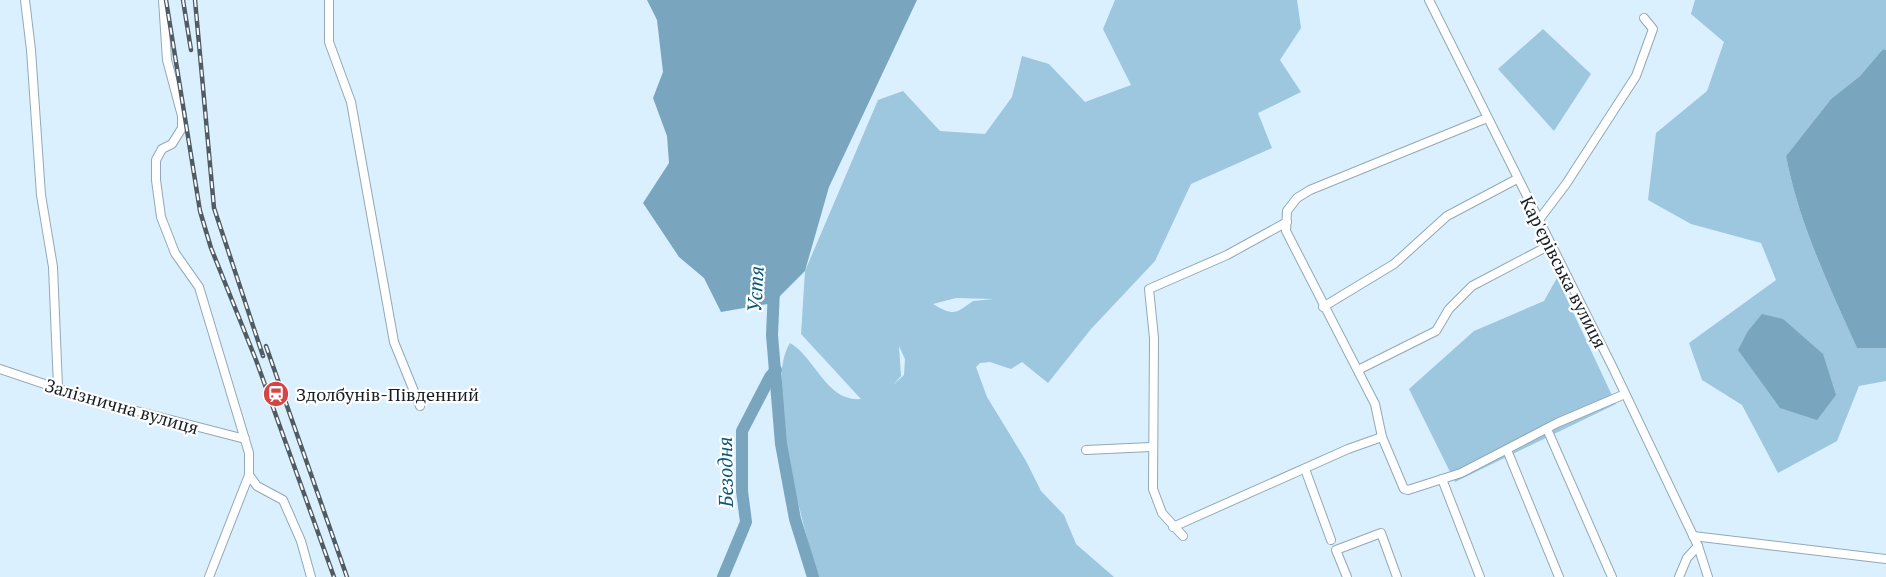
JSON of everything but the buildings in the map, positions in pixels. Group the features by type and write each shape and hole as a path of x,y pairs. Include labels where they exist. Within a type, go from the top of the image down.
{"street":[{"path":"25,0 31,50 41,195 53,267 58,387"},
{"path":"162,0 167,60 182,116 182,129 172,144 162,149 156,160 161,217 175,253 199,287 245,440 251,468 209,577"},
{"path":"329,0 329,42 351,102 394,342 420,406"},
{"name":"Кар'єрівська вулиця","path":"1429,0 1625,394 1698,546 1708,577"},
{"path":"1538,221 1566,184 1636,76 1653,29 1644,18"},
{"path":"1486,118 1310,190 1297,198 1287,211 1286,231 1295,253 1375,404 1382,437 1404,489 1461,473 1547,429 1625,394"},
{"path":"1323,307 1394,264 1448,216 1517,179"},
{"path":"1183,536 1162,513 1153,489 1151,447 1154,338 1149,289 1227,255 1287,222"},
{"path":"1359,373 1364,365 1436,330 1449,309 1472,286 1550,245"},
{"name":"Залізнична вулиця","path":"0,369 86,398 245,440"},
{"path":"1547,429 1612,577"},
{"path":"1173,527 1348,449 1382,437"},
{"path":"1086,450 1151,447"},
{"path":"1508,450 1559,577"},
{"path":"1305,469 1331,540"},
{"path":"249,476 257,486 283,500 301,541 311,577"},
{"path":"1442,478 1480,577"},
{"path":"1347,577 1336,550 1382,533 1397,577"},
{"path":"1693,536 1886,559"},
{"path":"1678,577 1687,558 1698,546"}],"shaded area":[{"path":"1115,0 1297,0 1301,28 1280,60 1301,92 1258,113 1272,148 1191,184 1155,261 1091,329 1048,383 1022,362 1011,369 990,362 980,363 976,367 987,397 1026,461 1041,491 1064,515 1076,544 1114,577 818,577 796,493 783,422 781,390 783,363 790,343 807,358 830,387 849,398 861,399 801,334 805,271 878,100 903,91 940,131 985,134 1012,97 1022,56 1049,64 1085,102 1131,85 1103,29","holes":["956,298 993,299 994,299 973,301 955,312 946,311 933,304","899,346 905,359 904,375 893,385 901,376"]},
{"path":"1695,0 1886,0 1886,50 1883,49 1860,76 1831,99 1786,156 1807,230 1857,348 1886,348 1886,381 1859,386 1837,441 1778,473 1742,405 1702,380 1689,343 1776,280 1761,243 1691,224 1648,200 1656,133 1707,91 1724,42 1691,14"},
{"path":"1543,29 1591,74 1554,131 1498,69"},
{"path":"1557,278 1616,404 1455,482 1409,389 1474,331 1544,301"}],"water":[{"path":"647,0 917,0 829,187 805,271 773,303 721,312 704,278 679,257 643,203 669,163 667,136 653,98 663,72 657,20"},
{"path":"1883,49 1886,50 1886,348 1857,348 1807,230 1786,156 1831,99 1860,76"},
{"path":"1762,314 1783,319 1823,354 1836,395 1817,420 1780,408 1738,350 1748,331"}],"waterway":[{"name":"Устя","path":"774,289 772,335 781,444 795,519 813,577"},
{"name":"Безодня","path":"723,577 746,522 742,491 742,431 770,377 776,370"}],"railway":[{"path":"166,0 200,211 211,248 256,360 334,577"},
{"path":"183,0 191,50"},
{"path":"195,0 214,208 263,356"},
{"path":"266,346 347,577"}],"place":[{"name":"Здолбунів-Південний","path":"276,394"}]}
